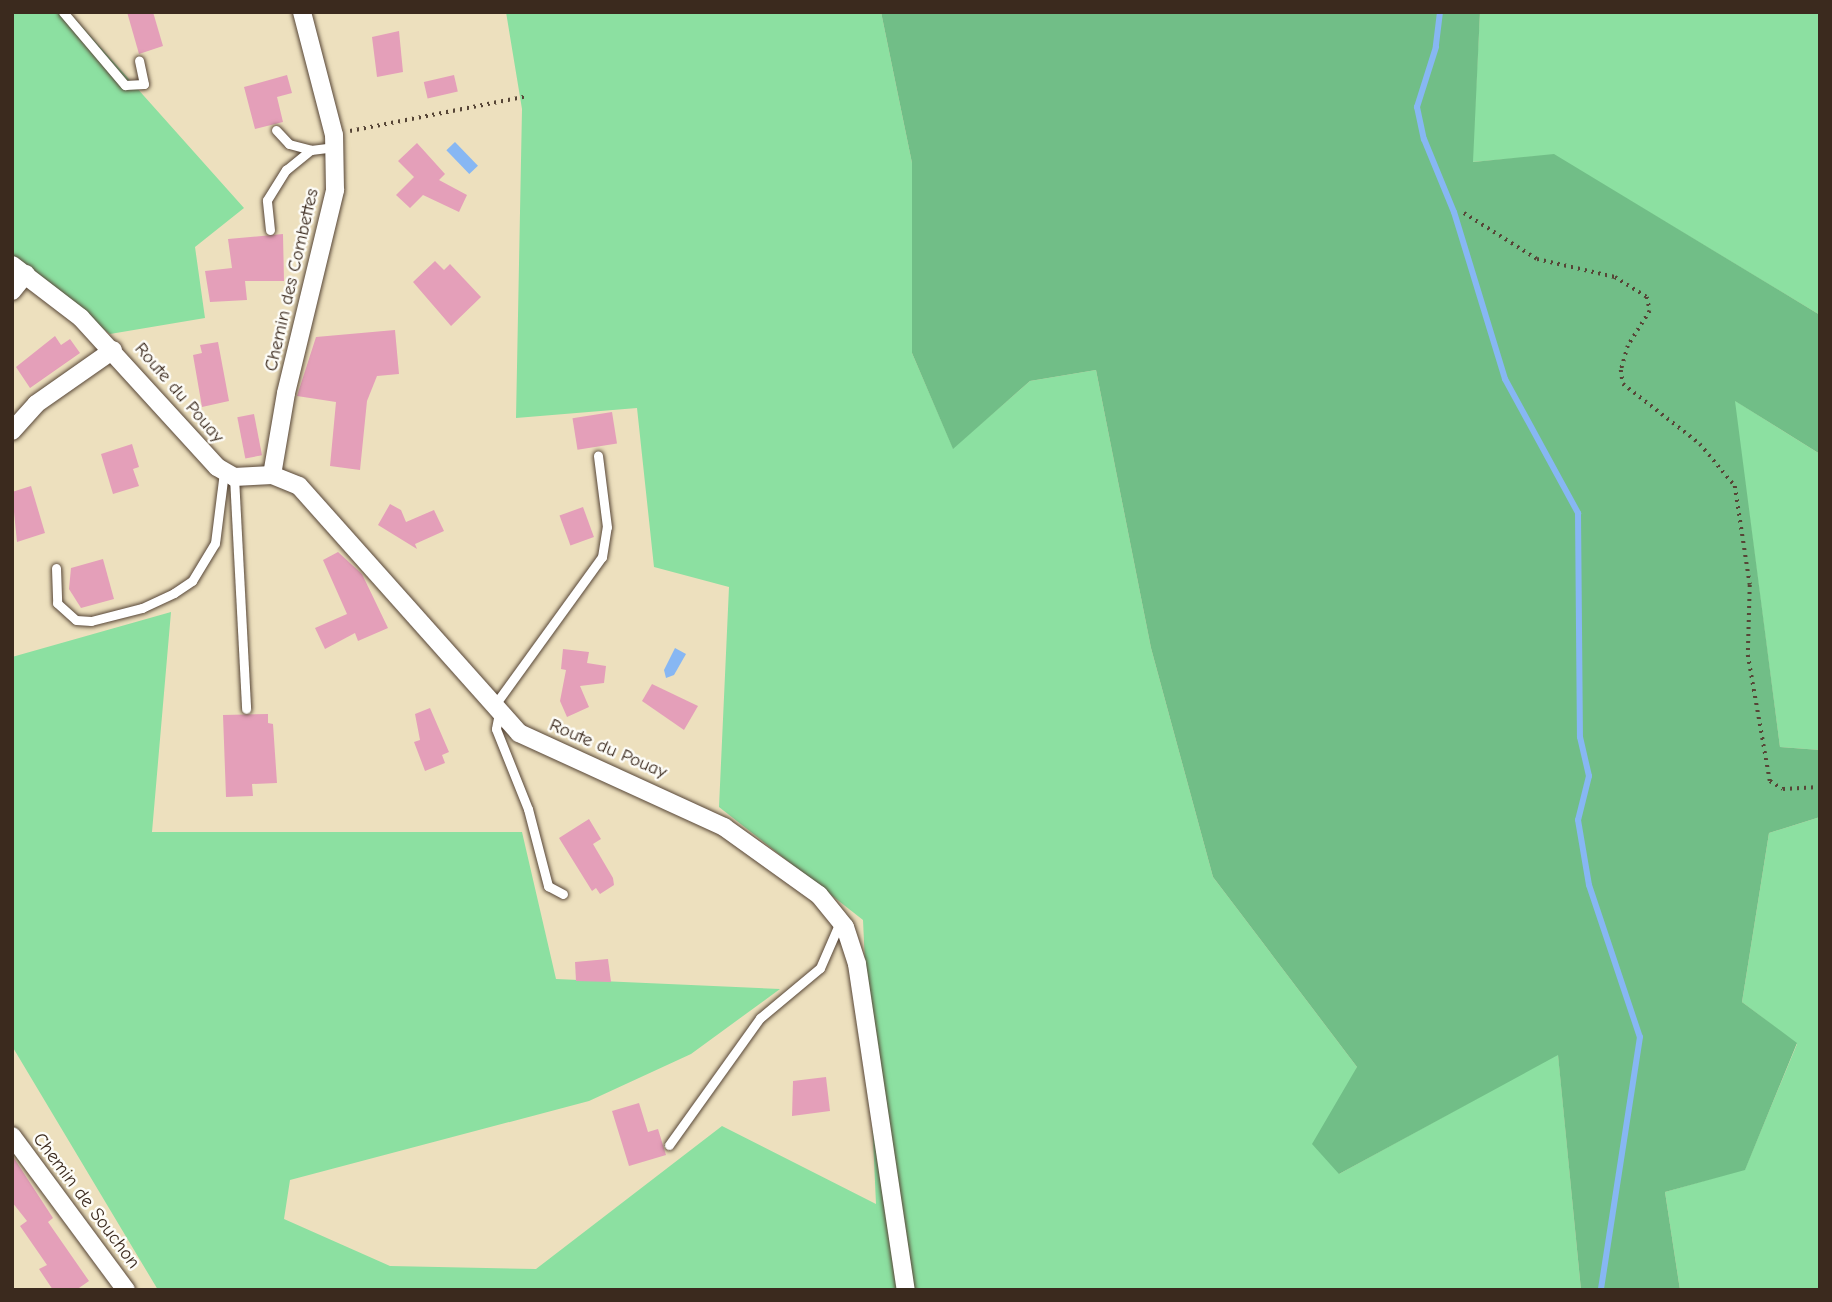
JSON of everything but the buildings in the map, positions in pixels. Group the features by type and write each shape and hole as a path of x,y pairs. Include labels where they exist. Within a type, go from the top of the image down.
{"street":[{"name":"Chemin des Combettes","path":"272,475 286,393 331,219 334,141 302,12"},
{"name":"Route du Pouay","path":"12,291 19,270 81,318 113,350 203,455 229,475 272,475 299,486 519,733 724,827 788,869 819,895 840,922 857,964 906,1290"},
{"name":"Route du Pouay","path":"12,431 36,404 113,350"},
{"name":"Chemin de Souchon","path":"12,1136 120,1288"}],"lane":[{"path":"63,12 125,85 144,84 145,72 139,61"},
{"path":"276,130 289,144 311,150"},
{"path":"270,230 267,200 286,170 311,150 334,141"},
{"path":"563,894 548,886 528,809 496,729 496,709 602,557 607,527 598,456"},
{"path":"56,568 57,603 76,620 91,621 142,608 174,593 192,581 215,543 229,475"},
{"path":"229,475 246,709"},
{"path":"669,1145 760,1018 820,968 840,922"}],"path":[{"path":"334,141 528,96"},
{"path":"1464,213 1537,259 1615,277 1647,297 1650,311 1628,346 1621,370 1623,384 1700,444 1735,486 1750,585 1748,655 1770,781 1783,789 1820,788"}],"green space":[{"path":"12,12 69,12 244,208 195,247 205,318 110,334 12,257"},
{"path":"506,12 881,12 912,163 912,353 953,448 1030,381 1096,370 1151,648 1213,877 1357,1067 1339,1174 1558,1054 1581,1290 158,1290 12,1046 12,657 171,612 152,832 522,832 556,979 780,989 691,1054 589,1101 290,1180 284,1219 390,1266 536,1269 722,1126 876,1204 863,920 719,807 729,587 654,567 637,408 516,418 522,109"},
{"path":"881,12 1480,12 1473,162 1554,154 1820,315 1820,454 1735,401 1780,747 1820,750 1820,817 1769,833 1742,1002 1797,1043 1745,1170 1665,1192 1680,1290 1581,1290 1558,1055 1339,1174 1312,1144 1357,1067 1213,877 1151,648 1096,370 1030,381 953,449 912,353 912,163"},
{"path":"1480,12 1820,12 1820,315 1554,155 1472,162"},
{"path":"1734,400 1820,454 1820,750 1780,747"},
{"path":"1820,817 1820,1290 1680,1290 1665,1192 1745,1169 1797,1044 1742,1002 1769,833"}],"water":[{"path":"455,142 478,166 469,174 446,150"},
{"path":"675,648 686,654 674,675 666,678 664,670"}],"waterway":[{"path":"1440,12 1436,47 1417,107 1424,139 1454,212 1505,379 1578,513 1580,737 1589,776 1578,820 1589,885 1640,1037 1601,1290"}]}
